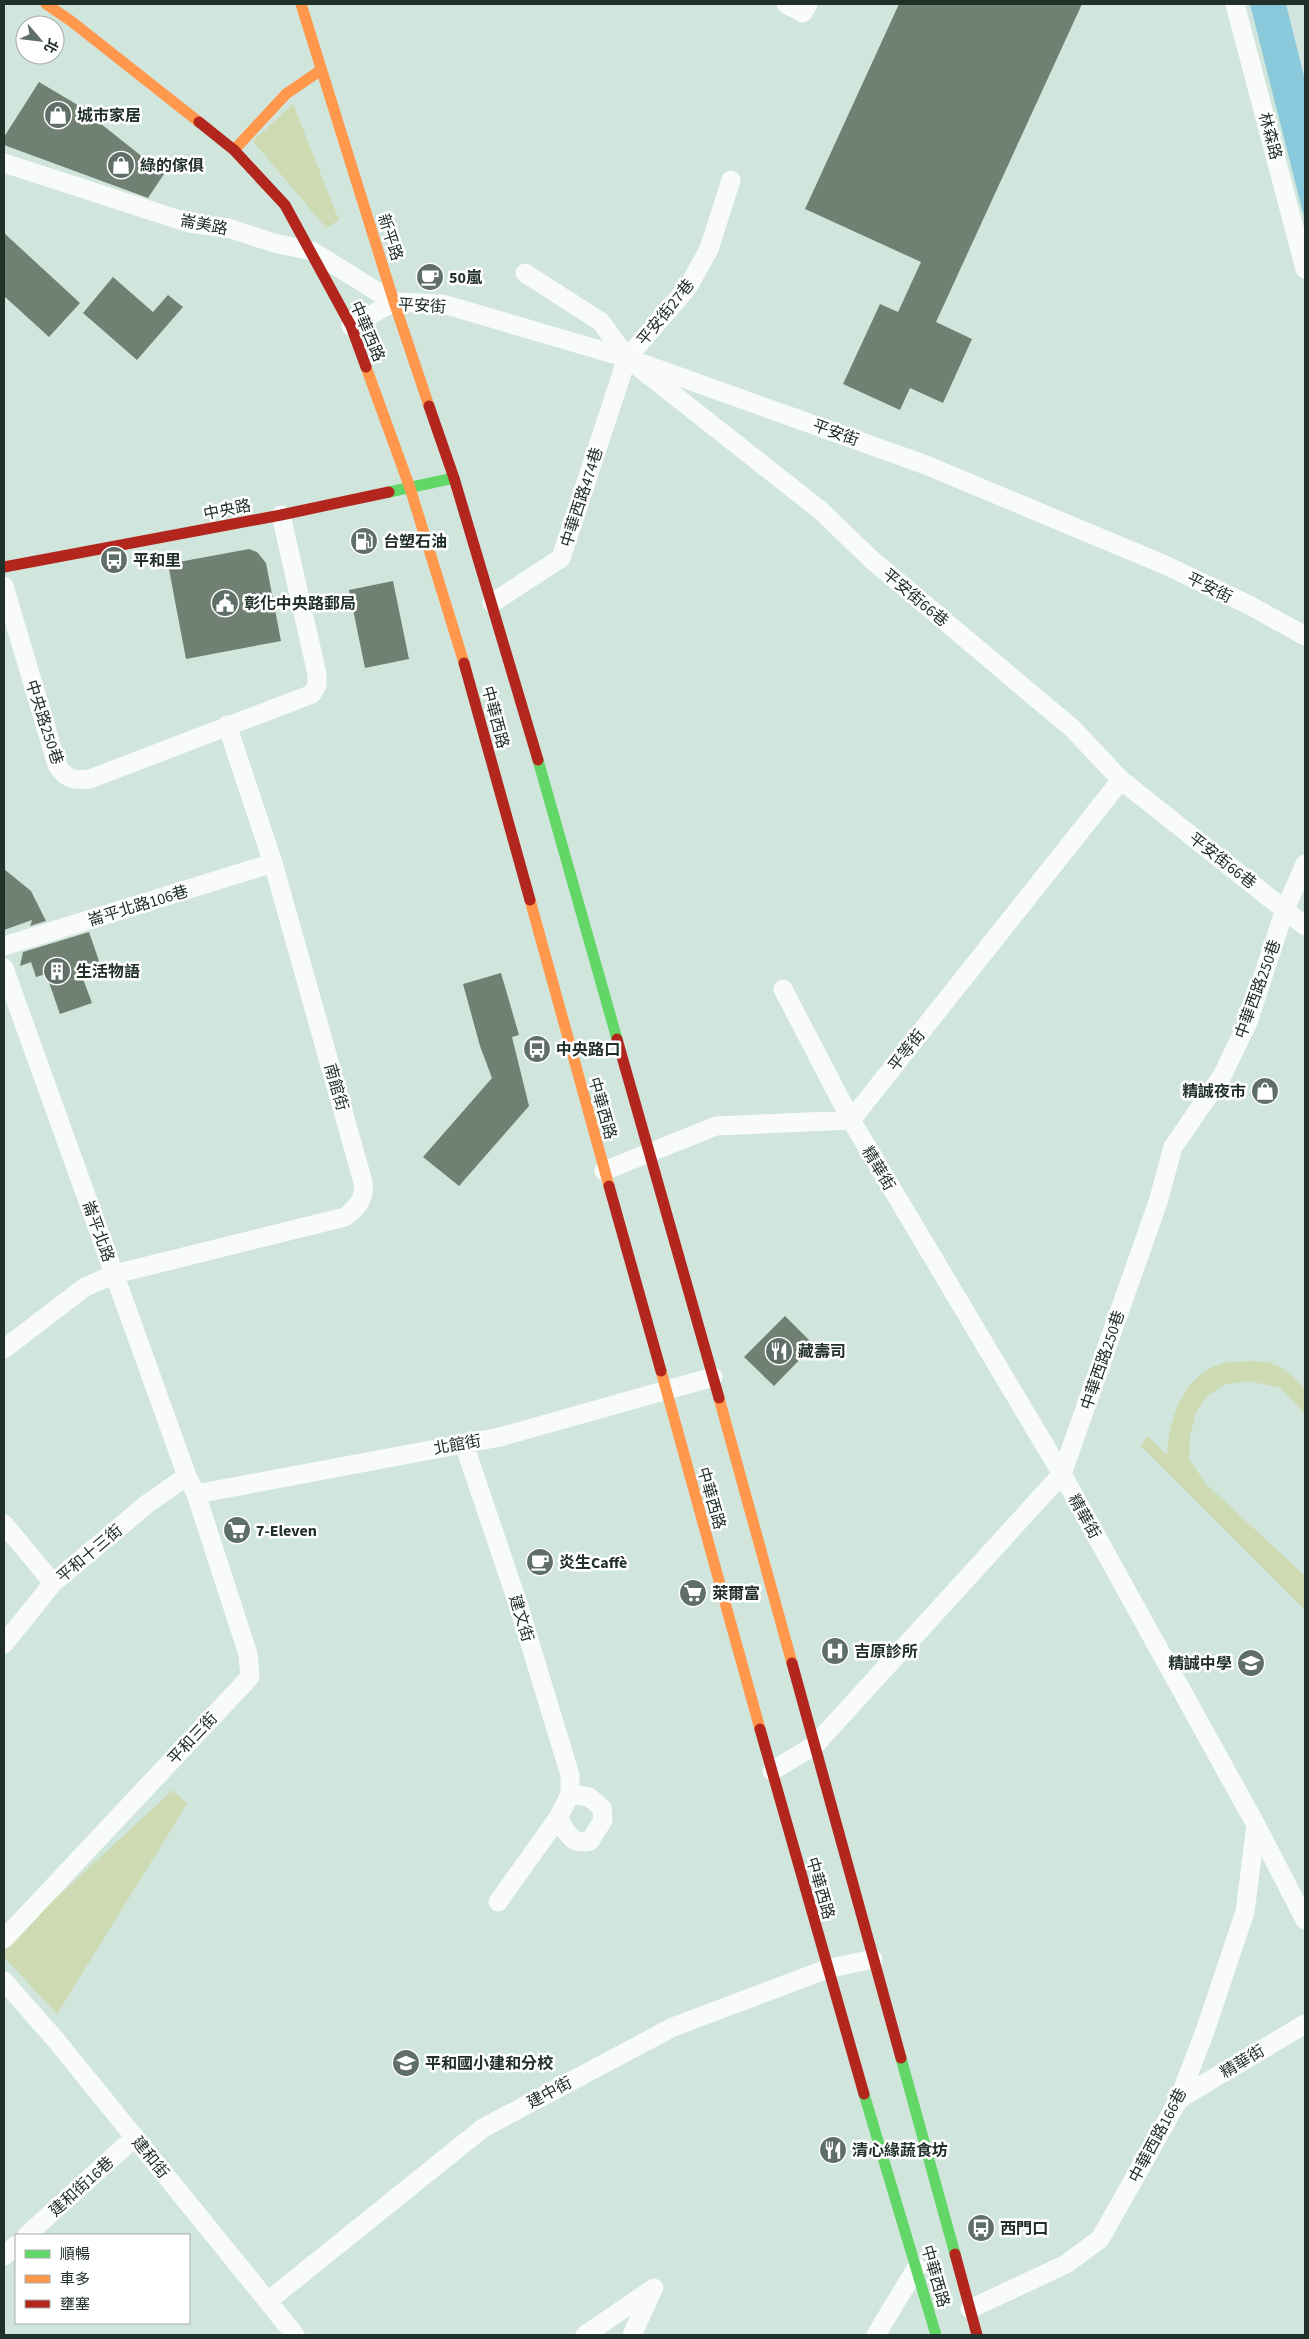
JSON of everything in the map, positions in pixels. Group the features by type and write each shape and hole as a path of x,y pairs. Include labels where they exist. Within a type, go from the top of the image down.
{"main road":[{"name":"中華西路","path":"46,4 71,20 234,150 285,205 312,251 351,326 410,488 463,660 827,1969 936,2335"},
{"name":"新平路","path":"301,4 394,302 454,478"},
{"path":"234,150 286,94 321,70"},
{"name":"中華西路","path":"454,478 492,603 650,1152 970,2310 982,2332"},
{"name":"中央路","path":"4,567 281,515 454,478"}],"street":[{"path":"786,4 803,13 808,4"},
{"name":"林森路","path":"1235,4 1305,270"},
{"name":"崙美路","path":"4,164 190,223 228,228 274,243 312,251 394,302"},
{"name":"平安街27巷","path":"628,358 688,287 709,249 731,180"},
{"name":"平安街66巷","path":"525,273 601,322 628,358 820,510 871,559 1074,729 1121,780 1305,926"},
{"name":"平安街","path":"351,326 394,302 443,304 628,358 926,465 1165,565 1305,636"},
{"name":"中華西路474巷","path":"492,603 561,558 628,358"},
{"path":"227,725 303,699 312,694 317,686 317,674 281,515"},
{"name":"中央路250巷","path":"4,586 57,765 64,775 76,780 90,779 227,725"},
{"name":"南館街","path":"4,1349 85,1287 115,1274 344,1217 358,1208 365,1193 273,863 227,725"},
{"name":"平等街","path":"851,1120 1121,780"},
{"name":"崙平北路106巷","path":"4,946 273,863"},
{"name":"中華西路250巷","path":"772,1771 815,1745 1062,1474 1158,1202 1173,1147 1222,1076 1248,1022 1285,909 1305,864"},
{"name":"崙平北路","path":"4,968 187,1476 196,1494"},
{"name":"精華街","path":"783,989 851,1120 1062,1474 1256,1825 1305,1920"},
{"path":"604,1171 716,1126 851,1120"},
{"name":"北館街","path":"196,1494 500,1437 713,1377"},
{"name":"建文街","path":"464,1444 522,1616 570,1775 570,1794"},
{"name":"平和十三街","path":"4,1644 53,1583 148,1504 187,1476"},
{"name":"平和三街","path":"4,1939 250,1677 248,1654 196,1494"},
{"path":"4,1524 53,1583"},
{"path":"498,1902 558,1818 570,1794 589,1797 602,1808 603,1820 590,1842 581,1844 573,1840 558,1818"},
{"name":"中華西路166巷","path":"970,2310 1066,2264 1100,2239 1180,2099 1220,1989 1245,1912 1256,1825"},
{"name":"建中街","path":"268,2300 483,2128 673,2027 827,1969 873,1959"},
{"name":"建和街","path":"4,1981 55,2039 295,2335"},
{"name":"精華街","path":"1180,2099 1305,2024"},
{"name":"建和街16巷","path":"28,2234 135,2137"},
{"path":"4,2256 15,2246"},
{"path":"876,2335 917,2267"},
{"path":"585,2335 654,2288 632,2335"}],"green space":[{"path":"293,104 339,220 326,228 253,141"},
{"path":"1250,1361 1269,1363 1287,1371 1305,1389 1305,1414 1281,1388 1248,1381 1225,1384 1206,1397 1196,1413 1190,1436 1189,1459 1206,1484 1305,1576 1305,1610 1141,1446 1147,1436 1167,1455 1168,1441 1175,1412 1189,1386 1211,1368 1229,1362"},
{"path":"173,1790 187,1804 57,2014 4,1957 4,1946"}],"water":[{"path":"1250,4 1286,4 1305,80 1305,221"}],"building":[{"path":"899,4 1082,4 936,322 972,339 943,403 910,388 900,410 843,384 880,304 898,312 921,262 805,209"},
{"path":"39,82 76,104 164,174 148,198 4,145 4,137"},
{"path":"4,233 80,303 49,337 4,296"},
{"path":"113,277 153,312 168,295 183,307 137,360 83,313"},
{"name":"彰化中央路郵局","path":"249,549 257,552 266,563 281,641 186,659 168,564"},
{"path":"393,581 409,659 365,668 349,590"},
{"path":"4,869 31,891 46,921 30,926 32,920 4,930"},
{"name":"生活物語","path":"89,932 99,961 79,968 92,1003 60,1014 46,974 36,977 31,962 20,966 23,952"},
{"path":"501,973 519,1035 512,1037 529,1106 459,1186 423,1157 492,1078 480,1046 463,984"},
{"name":"藏壽司","path":"785,1316 814,1345 774,1386 744,1357"}],"traffic: fast":[{"path":"389,492 454,478"},
{"path":"538,760 617,1039"},
{"path":"901,2058 955,2254"},
{"path":"864,2094 936,2335"}],"traffic: slow":[{"path":"46,4 71,21 199,122"},
{"path":"301,4 394,302 429,406"},
{"path":"234,150 286,94 321,70"},
{"path":"366,367 410,488 464,663"},
{"path":"530,900 609,1186"},
{"path":"661,1371 760,1729"},
{"path":"719,1398 792,1663"}],"traffic: jam":[{"path":"199,122 234,150 285,205 351,326 366,367"},
{"path":"429,406 454,478 538,760"},
{"path":"4,567 281,515 389,492"},
{"path":"464,663 530,900"},
{"path":"617,1039 719,1398"},
{"path":"609,1186 661,1371"},
{"path":"792,1663 901,2058"},
{"path":"760,1729 864,2094"},
{"path":"955,2254 977,2335"}],"place":[{"name":"城市家居","path":"58,115"},
{"name":"綠的傢俱","path":"121,165"},
{"name":"50嵐","path":"430,277"},
{"name":"台塑石油","path":"364,541"},
{"name":"平和里","path":"114,560"},
{"name":"彰化中央路郵局","path":"225,603"},
{"name":"生活物語","path":"57,971"},
{"name":"中央路口","path":"537,1049"},
{"name":"精誠夜市","path":"1265,1091"},
{"name":"藏壽司","path":"779,1351"},
{"name":"7-Eleven","path":"237,1530"},
{"name":"炎生Caffè","path":"540,1562"},
{"name":"萊爾富","path":"693,1593"},
{"name":"吉原診所","path":"835,1651"},
{"name":"精誠中學","path":"1251,1663"},
{"name":"平和國小建和分校","path":"406,2063"},
{"name":"清心緣蔬食坊","path":"833,2150"},
{"name":"西門口","path":"981,2228"}]}
